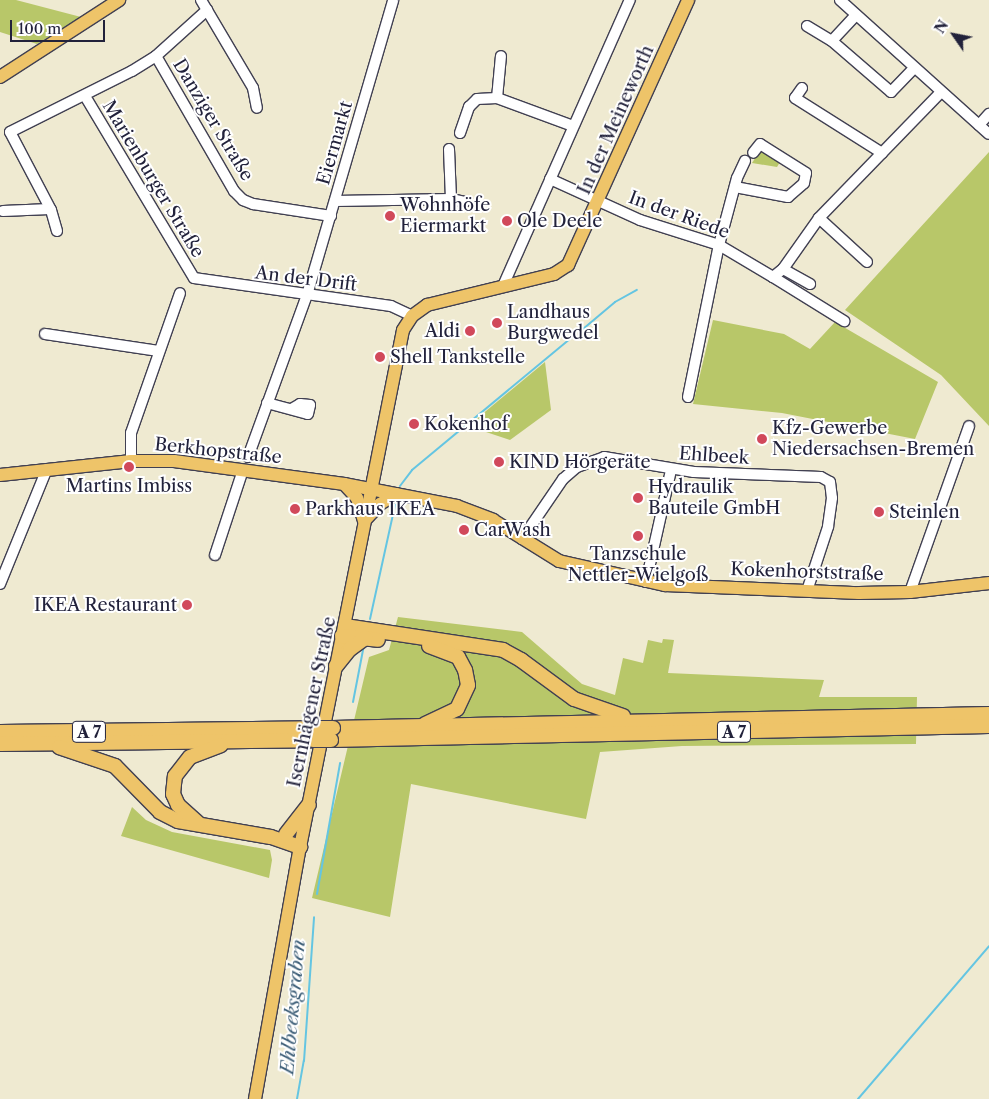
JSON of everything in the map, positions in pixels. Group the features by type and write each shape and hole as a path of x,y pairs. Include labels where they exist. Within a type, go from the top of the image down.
{"highway":[{"path":"344,631 365,638 443,649 462,664 468,685 462,702 449,714 420,727"},
{"path":"344,631 503,650 521,660 574,699 633,719"},
{"path":"336,666 350,649 365,638"},
{"name":"A 7","path":"332,734 420,727 633,719 989,714"},
{"name":"A 7","path":"0,732 332,734 989,726"},
{"name":"A 7","path":"0,744 226,742 314,734"},
{"path":"201,825 178,805 173,794 175,776 190,757 226,742"},
{"path":"54,744 110,764 134,783 160,812 178,821 301,842"},
{"path":"286,834 308,805"},
{"path":"271,837 286,834 301,842"}],"main road":[{"path":"0,78 119,0"},
{"name":"In der Meineworth","path":"412,316 427,305 554,274 568,265 688,0"},
{"name":"Isernhägener Straße","path":"255,1099 308,805 372,490 400,338 412,316"},
{"name":"Berkhopstraße","path":"0,475 131,461 180,461 344,484 372,490"},
{"path":"344,484 357,498 365,522"},
{"name":"Kokenhorststraße","path":"372,490 468,509 493,520 550,557 573,566 646,582 807,591 910,592 989,583"},
{"path":"365,522 380,504 396,494"}],"street":[{"path":"201,0 253,88 257,108"},
{"name":"Eiermarkt","path":"248,457 307,295 393,0"},
{"path":"503,286 630,0"},
{"path":"840,0 989,134"},
{"path":"57,231 50,209 9,137 12,129 110,85 156,56 206,10"},
{"path":"832,41 856,15"},
{"path":"807,26 832,41 891,92 914,68"},
{"name":"Danziger Straße","path":"156,56 234,191 243,200 253,204 331,216"},
{"path":"497,98 501,56"},
{"path":"802,88 795,98 882,153"},
{"path":"773,277 783,269 819,218 941,92"},
{"name":"Marienburger Straße","path":"85,96 194,278"},
{"path":"460,133 469,107 477,99 497,98 573,126"},
{"path":"979,125 989,114"},
{"path":"735,187 788,197 804,183 806,173 760,144 753,153"},
{"path":"449,150 451,199"},
{"path":"688,397 719,244 735,187 745,161"},
{"name":"In der Riede","path":"550,179 640,220 719,244 844,321"},
{"path":"335,201 451,199 465,202"},
{"path":"3,211 50,209"},
{"path":"819,218 868,262"},
{"path":"783,269 810,284"},
{"name":"An der Drift","path":"194,278 391,306 412,316"},
{"path":"131,461 131,434 180,293"},
{"path":"45,334 159,351"},
{"path":"267,403 293,408"},
{"path":"910,592 969,426"},
{"name":"Ehlbeek","path":"522,539 563,478 590,460 609,456 625,458 671,470 821,477 830,482 832,498 828,528 807,591"},
{"path":"0,584 47,470"},
{"path":"215,555 243,470"},
{"path":"646,582 671,470"}],"green space":[{"path":"0,0 16,0 81,17 37,44 0,32"},
{"path":"761,149 780,162 777,167 752,163"},
{"path":"989,152 989,426 941,375 845,310"},
{"path":"713,320 784,334 810,349 835,322 938,382 915,439 782,413 693,404"},
{"path":"545,362 551,410 510,440 468,426"},
{"path":"398,617 522,632 582,684 615,695 623,658 643,663 648,640 662,643 663,639 674,640 668,673 824,680 819,697 917,697 916,744 682,746 600,752 586,819 411,784 390,917 312,898 369,657 389,650"},
{"path":"132,807 146,820 172,832 270,850 272,860 269,878 121,836"}],"waterway":[{"name":"Ehlbeeksgraben","path":"583,329 615,302 637,290"},
{"name":"Ehlbeeksgraben","path":"400,486 412,470 576,334"},
{"name":"Ehlbeeksgraben","path":"370,619 395,505"},
{"name":"Ehlbeeksgraben","path":"353,702 364,645"},
{"name":"Ehlbeeksgraben","path":"317,894 340,763"},
{"name":"Ehlbeeksgraben","path":"297,1099 304,1061 314,917"},
{"path":"858,1099 989,946"}],"place":[{"name":"Wohnhöfe Eiermarkt","path":"390,216"},
{"name":"Ole Deele","path":"507,221"},
{"name":"Landhaus Burgwedel","path":"497,323"},
{"name":"Aldi","path":"470,331"},
{"name":"Shell Tankstelle","path":"380,357"},
{"name":"Kokenhof","path":"414,424"},
{"name":"Kfz-Gewerbe Niedersachsen-Bremen","path":"762,439"},
{"name":"KIND Hörgeräte","path":"499,462"},
{"name":"Martins Imbiss","path":"129,467"},
{"name":"Hydraulik Bauteile GmbH","path":"638,498"},
{"name":"Parkhaus IKEA","path":"295,509"},
{"name":"Steinlen","path":"879,512"},
{"name":"CarWash","path":"464,530"},
{"name":"Tanzschule Nettler-Wielgoß","path":"638,536"},
{"name":"IKEA Restaurant","path":"187,605"}]}
